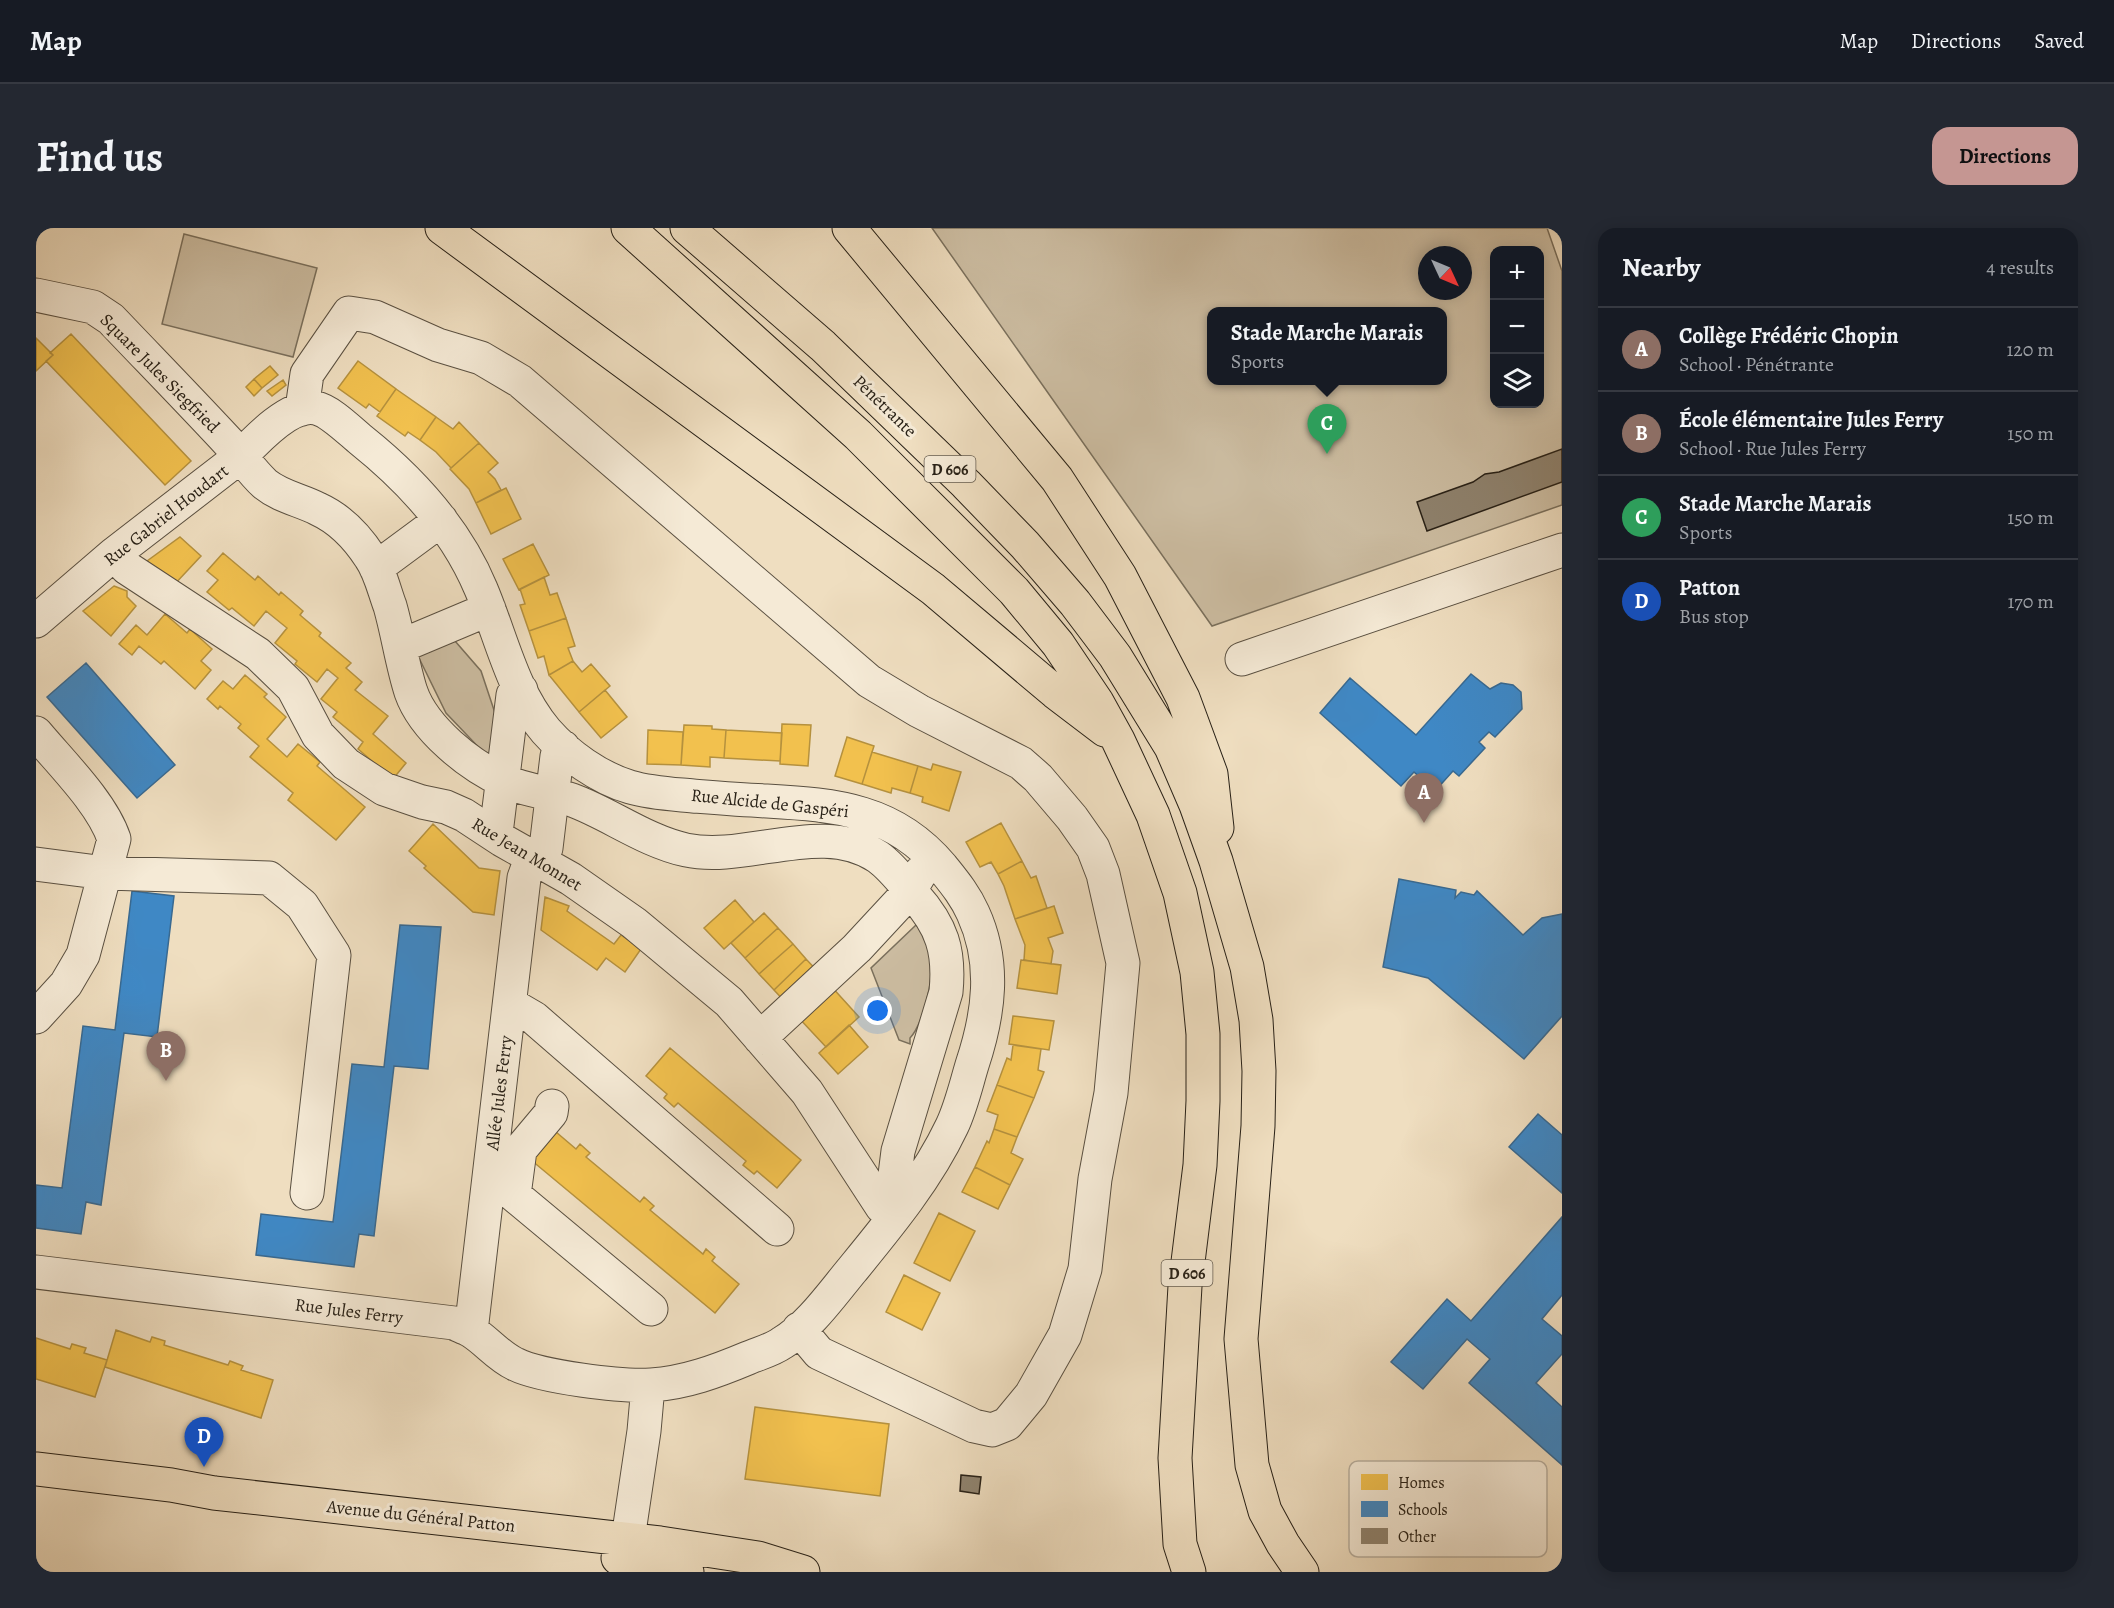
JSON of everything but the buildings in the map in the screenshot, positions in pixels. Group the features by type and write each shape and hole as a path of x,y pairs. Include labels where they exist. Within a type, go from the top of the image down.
{"main road":[{"path":"442,228 933,589 1055,692 1118,740"},
{"name":"D 606","path":"628,228 858,435 1014,591 1058,644 1097,702 1118,740 1153,815 1180,893 1197,972 1203,1034 1200,1165 1185,1286 1175,1458 1180,1544 1189,1572"},
{"name":"Pénétrante","path":"687,228 823,346 966,484 1025,545 1076,603 1115,656 1171,747 1200,816 1227,901"},
{"path":"849,228 1057,480 1120,576 1183,698 1211,774 1227,901"},
{"name":"D 606","path":"1227,901 1247,967 1256,1020 1258,1050 1258,1125 1241,1339 1252,1465 1265,1511 1302,1572"},
{"name":"Avenue du Général Patton","path":"36,1469 171,1485 627,1549 758,1558 804,1572"},
{"name":"Avenue du Général Patton","path":"36,1484 575,1550 627,1549 687,1572"}],"street":[{"name":"Square Jules Siegfried","path":"36,295 93,307 111,320 265,484 281,495 321,510 356,537 376,568 419,710 432,727 463,756 537,791 623,823 651,838 686,850 709,853 735,852 822,840 857,846 880,858 928,911 939,929 946,949 948,970 946,992 898,1150 893,1191 895,1216"},
{"path":"299,409 307,374 349,313 375,317 438,345 481,358 520,381 869,681 919,711 1021,763 1038,778 1072,818 1093,848 1103,874 1123,963 1111,1093 1095,1179 1085,1269 1065,1335 1031,1395 1007,1424 992,1431 974,1426 819,1353 799,1329"},
{"name":"Rue Alcide de Gaspéri","path":"299,409 316,408 337,420 387,460 432,506 459,546 480,586 521,690 538,720 546,731 593,770 627,786 658,793 812,804 849,809 874,817 897,829 931,854 962,891 982,936 989,984 981,1038 953,1124 932,1163 895,1216 819,1310 785,1342 693,1379 648,1386"},
{"name":"Rue Gabriel Houdart","path":"36,621 114,554 241,456 257,438 299,409"},
{"path":"376,568 441,520"},
{"path":"1242,659 1562,550"},
{"name":"Rue Jean Monnet","path":"114,554 127,568 258,654 293,688 318,735 346,764 384,789 464,814 634,923 729,1002 807,1092 882,1207 895,1216"},
{"path":"401,646 489,609"},
{"path":"521,690 513,694 537,791 563,856 526,853 516,833 537,791 557,756 571,753"},
{"path":"537,791 529,731 538,720"},
{"path":"36,733 97,806 110,825 114,838 83,955 66,984 36,1017"},
{"name":"Allée Jules Ferry","path":"471,1331 526,853"},
{"path":"760,1038 857,948 910,891 931,854"},
{"path":"36,864 105,873 269,878 302,905 334,955 308,1193"},
{"path":"510,1004 534,1018 777,1229"},
{"path":"552,1106 551,1113 520,1150 514,1195 651,1309"},
{"name":"Rue Jules Ferry","path":"36,1272 454,1323 471,1331 501,1356 519,1366 540,1373 648,1386"},
{"path":"627,1549 648,1386"}],"shaded area":[{"path":"932,228 1547,228 1562,271 1562,505 1212,626"},
{"path":"184,234 317,268 293,357 162,324"},
{"path":"455,641 481,671 495,713 489,756 446,713 418,656"},
{"path":"916,925 927,938 932,962 929,991 921,1019 910,1038 910,1044 899,1040 871,968"}],"place":[{"name":"Stade Marche Marais","path":"1327,454"},
{"name":"Collège Frédéric Chopin","path":"1424,823"},
{"name":"École élémentaire Jules Ferry","path":"166,1081"},
{"name":"Patton","path":"204,1467"}]}
